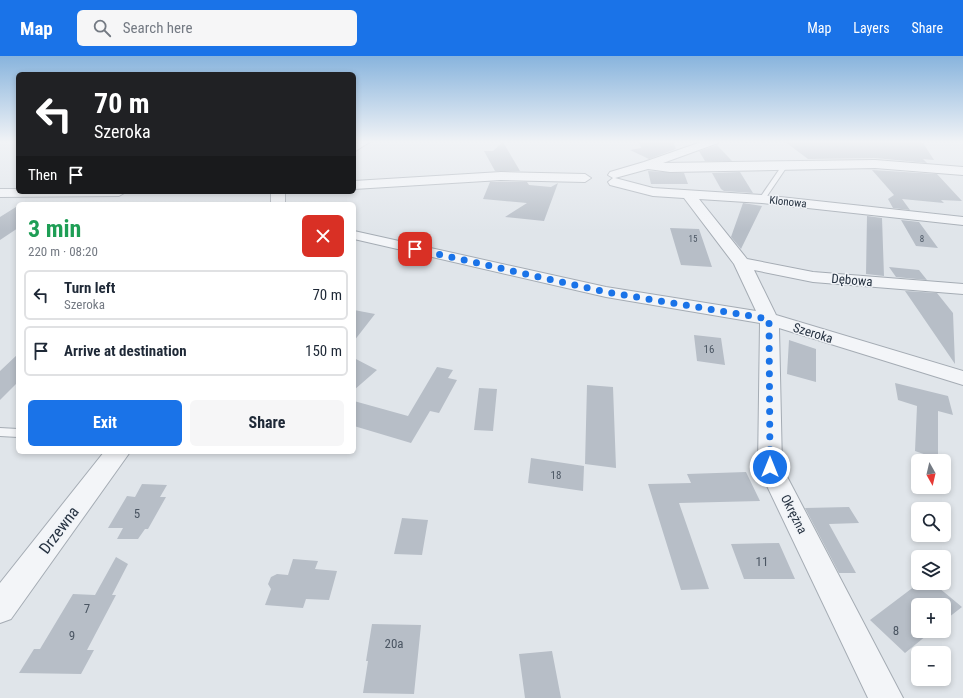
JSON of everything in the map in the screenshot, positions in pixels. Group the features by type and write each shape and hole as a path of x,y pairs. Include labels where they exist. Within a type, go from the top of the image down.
{"street":[{"path":"356,185 501,176 601,178 626,171"},
{"name":"Klonowa","path":"601,178 653,192 762,199 963,221"},
{"path":"0,194 16,194"},
{"name":"Okrężna","path":"689,195 742,263 769,319 770,467 886,698"},
{"name":"Szeroka","path":"356,235 606,292 769,319 963,378"},
{"name":"Dębowa","path":"742,263 813,277 963,289"},
{"name":"Drzewna","path":"0,608 116,454"}],"lane":[{"path":"762,199 781,171"},
{"path":"0,432 16,433"}],"building":[{"path":"648,171 684,173 688,184 651,184"},
{"path":"873,171 937,174 962,201 941,200 944,203 902,199 910,210 893,208 888,199 894,195"},
{"path":"740,172 753,193 724,191 721,189 712,173"},
{"path":"490,182 527,182 529,185 551,187 558,183 544,221 505,217 527,203 483,199"},
{"path":"743,203 762,206 741,249 731,237"},
{"path":"16,207 16,229 0,240 0,217"},
{"path":"867,216 882,218 884,276 866,274"},
{"path":"901,220 919,222 938,248 916,246"},
{"path":"670,228 699,229 712,267 681,265"},
{"path":"889,267 919,270 927,280 896,277"},
{"path":"905,291 937,293 953,313 955,364"},
{"path":"356,310 375,314 356,338"},
{"path":"694,335 721,338 725,365 697,361"},
{"path":"789,340 816,349 816,382 787,374"},
{"path":"16,356 16,384 0,400 0,371"},
{"path":"356,359 377,370 356,388"},
{"path":"437,367 453,370 448,378 457,380 439,413 430,411 411,443 356,427 356,402 408,416"},
{"path":"895,383 948,396 953,415 938,411 938,454 924,454 915,451 917,406 898,400"},
{"path":"587,385 613,387 616,468 585,464"},
{"path":"479,388 497,389 493,431 474,430"},
{"path":"531,458 584,466 583,491 528,483"},
{"path":"746,472 760,501 679,503 709,589 681,590 648,484 691,483 687,474"},
{"path":"142,484 167,485 160,497 166,497 148,529 145,529 138,539 117,539 123,528 108,528 127,496 135,497"},
{"path":"849,507 859,523 829,524 856,573 839,573 805,508"},
{"path":"402,518 428,520 422,555 394,554"},
{"path":"779,543 795,579 744,579 731,544"},
{"path":"116,557 128,564 112,595 116,595 87,650 94,650 81,674 19,673 34,649 40,649 73,594 95,595"},
{"path":"293,559 318,561 315,569 337,571 329,600 306,599 303,608 265,605 271,589 268,584 271,577 277,574 288,575"},
{"path":"911,589 941,590 962,607 951,616 951,598 911,598 911,638 923,638 914,646 911,646 911,648 905,653 870,620"},
{"path":"372,624 421,625 414,694 363,693"},
{"path":"552,651 561,698 525,698 519,654"}],"route":[{"path":"415,249 606,292 769,319 770,467"}]}
